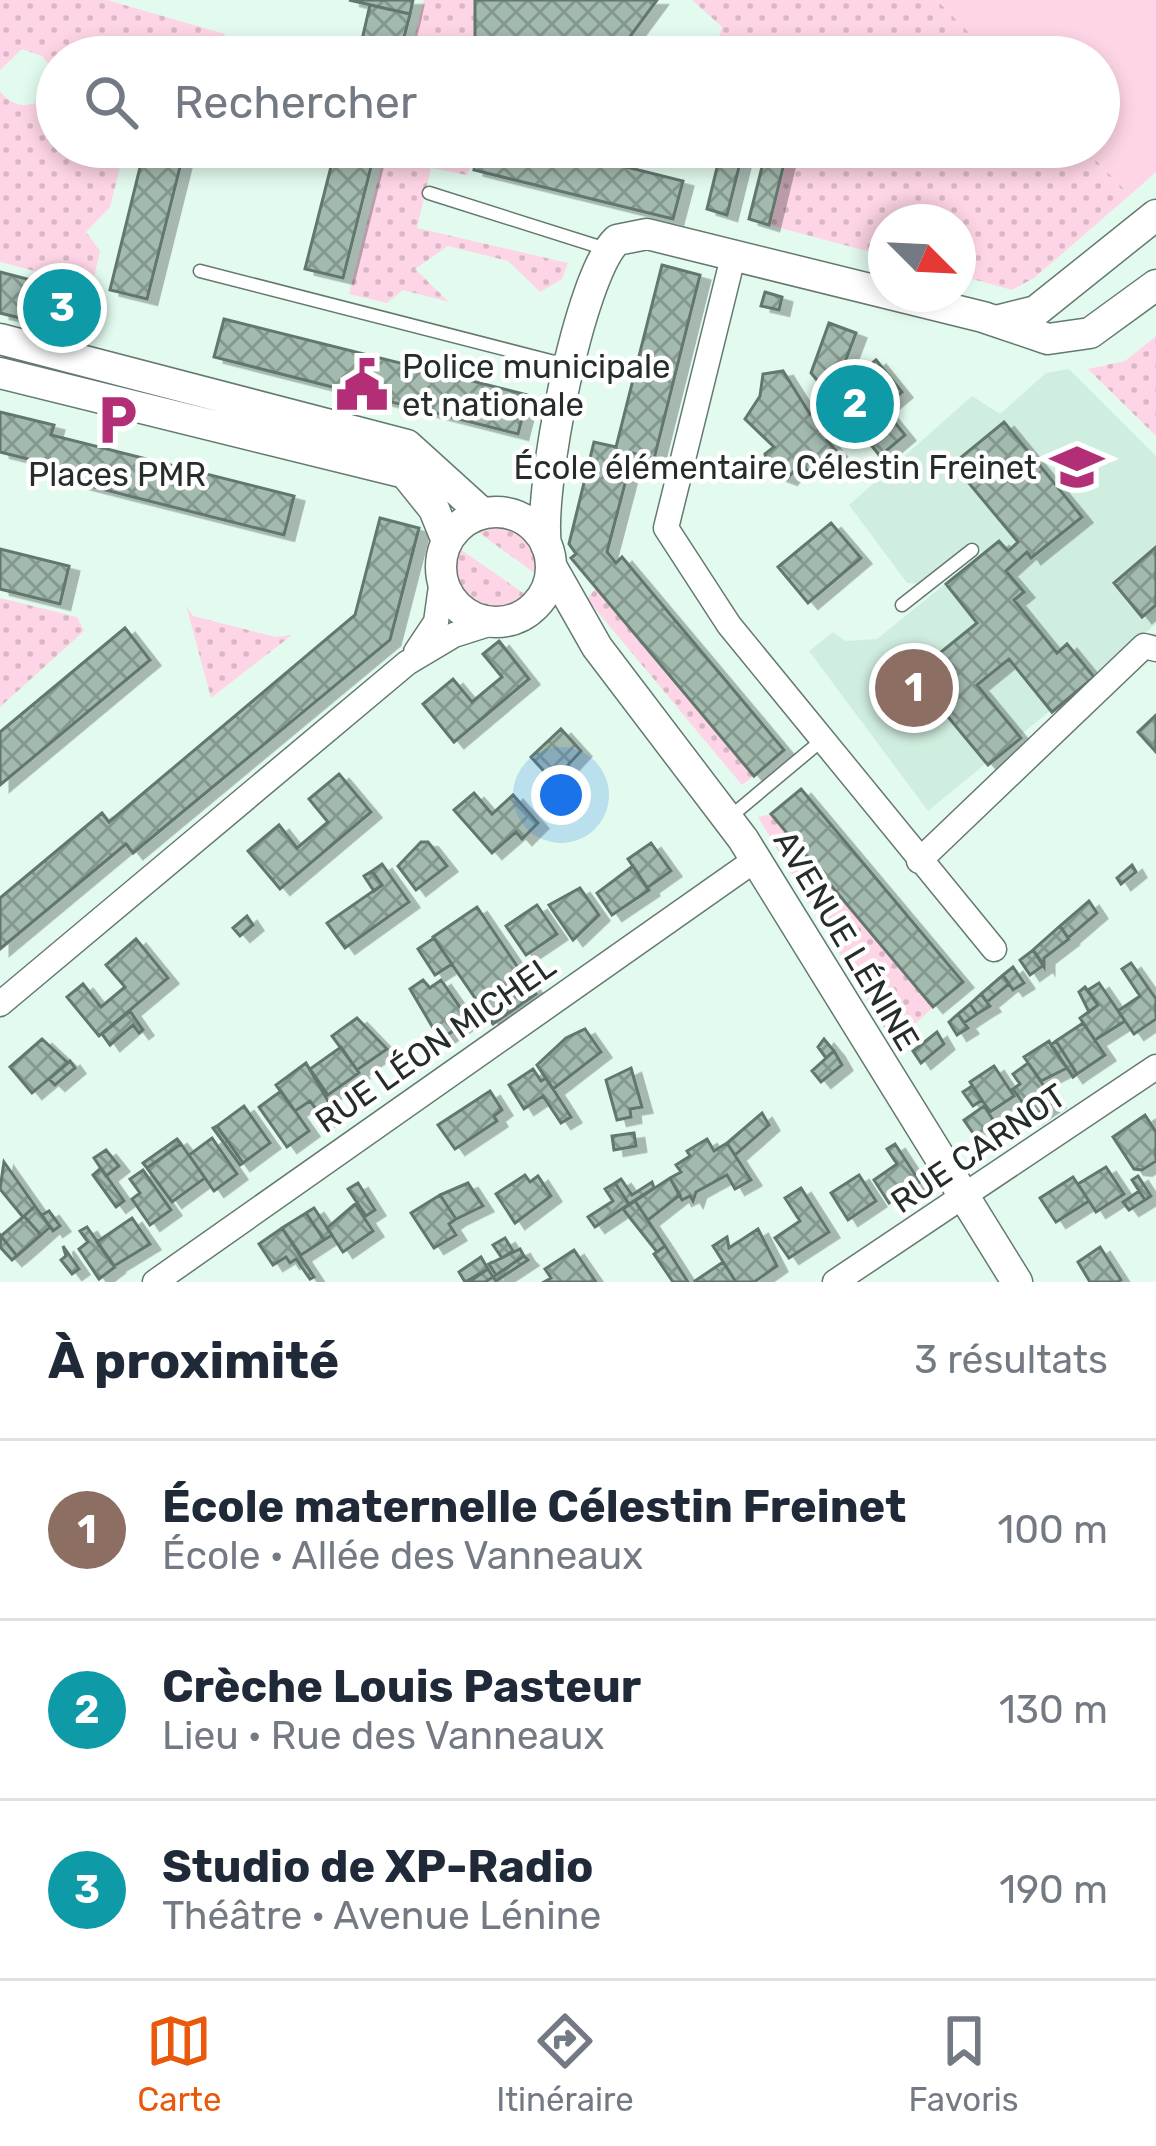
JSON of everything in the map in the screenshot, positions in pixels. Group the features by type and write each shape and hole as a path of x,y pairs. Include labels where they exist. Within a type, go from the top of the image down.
{"street":[{"path":"996,321 1036,311 1156,215"},
{"path":"0,1004 407,663 454,635 506,620 542,598 548,555 549,457 597,268 617,239 647,233 996,321 1017,332 1074,339 1106,324 1156,285"},
{"path":"733,257 666,528 701,589 994,950"},
{"path":"0,339 406,445 490,513 526,521 548,555"},
{"path":"0,373 405,473 434,509 447,542 436,622 407,663"},
{"path":"447,542 468,519 520,503 549,457"},
{"name":"AVENUE LÉNINE","path":"548,555 597,647 729,818 1017,1282"},
{"path":"442,579 457,607 471,617 506,620"},
{"name":"AVENUE LÉNINE","path":"506,620 554,626 597,647"},
{"path":"919,861 1144,646 1156,649"},
{"name":"RUE LÉON MICHEL","path":"155,1282 755,860"},
{"name":"RUE CARNOT","path":"835,1282 1156,1067"}],"lane":[{"path":"428,194 607,249"},
{"path":"200,271 571,366"},
{"path":"902,605 972,550"},
{"path":"729,818 821,741"}],"shaded area":[{"path":"0,0 107,0 225,34 36,36 36,54 22,49 0,70"},
{"path":"424,0 475,0 475,36 415,36"},
{"path":"692,0 937,0 972,36 719,36 722,27"},
{"path":"937,0 1156,0 1156,172 1130,195 1104,168 1120,168 1120,36 972,36"},
{"path":"0,91 20,105 34,104 36,168 120,168 110,207 86,232 100,251 92,286 0,262"},
{"path":"381,168 431,168 417,228 568,263 562,279 540,292 508,261 448,246 415,269 449,302 403,290 387,303 349,294"},
{"path":"431,168 470,168 467,175"},
{"path":"783,168 1104,168 1130,195 1034,278 1012,290 976,280 976,204 868,204 868,251 769,225"},
{"path":"1156,336 1156,436 1088,369 1125,361"},
{"path":"1069,369 1156,456 1156,624 928,811 809,651 833,632 846,641 877,639 983,553 973,541 920,584 907,583 849,505 972,396 1000,414 1046,373"},
{"path":"498,523 532,540 540,577 474,529"},
{"path":"457,547 529,597 501,611 467,600 453,575"},
{"path":"596,588 754,776 742,785 587,599"},
{"path":"0,598 77,617 84,631 0,707"},
{"path":"186,605 193,616 276,637 292,635 211,698"},
{"path":"771,814 933,1007 894,1044 758,817"}],"building":[{"path":"349,0 413,0 410,14"},
{"path":"475,0 657,0 630,36 475,36"},
{"path":"370,5 410,14 404,36 363,36"},
{"path":"140,168 180,168 147,299 110,290"},
{"path":"331,168 371,168 343,278 305,269"},
{"path":"631,168 683,181 673,219 474,170"},
{"path":"717,168 739,168 727,215 707,209"},
{"path":"762,168 783,168 769,225 749,219"},
{"path":"662,265 700,275 654,459 633,453 607,552 616,563 622,557 784,750 754,776 571,558 576,554 569,544 594,442 616,447"},
{"path":"0,272 85,294 76,332 0,313"},
{"path":"47,284 85,294 76,332 39,322"},
{"path":"765,292 782,297 779,310 761,306"},
{"path":"224,319 528,395 518,434 214,357"},
{"path":"829,323 856,333 845,362 856,377 876,360 902,392 883,408 905,435 880,456 851,420 827,440 837,452 829,471 810,473 801,463 787,479 768,472 765,454 774,447 745,419 760,396 763,374 783,371 810,414 831,397 811,373"},
{"path":"0,412 54,425 51,435 294,496 284,535 42,474 44,463 0,452"},
{"path":"1004,422 1082,517 1031,558 1027,552 1006,571 1024,592 1014,600 1057,653 1067,644 1094,677 1052,712 1009,659 977,685 1021,738 988,765 944,712 955,703 925,665 977,623 946,584 999,541 1008,551 1018,542 953,464"},
{"path":"380,518 419,528 390,640 133,853 126,844 0,949 0,898 102,813 109,822 355,615"},
{"path":"831,523 861,558 808,603 778,567"},
{"path":"1156,547 1156,605 1142,617 1114,583"},
{"path":"0,549 69,566 60,604 0,589"},
{"path":"125,628 150,660 0,785 0,732"},
{"path":"499,641 529,679 454,742 423,704 453,679 472,702 502,677 483,654"},
{"path":"1156,715 1156,752 1138,732"},
{"path":"561,729 581,751 553,781 531,757"},
{"path":"339,774 371,812 280,889 248,851 279,825 297,848 328,822 309,799"},
{"path":"801,789 963,982 933,1007 771,814"},
{"path":"474,793 492,814 513,795 538,823 522,839 516,832 492,853 454,810"},
{"path":"421,842 428,842 447,866 416,890 398,866"},
{"path":"651,843 671,871 647,888 628,859"},
{"path":"382,864 409,902 345,948 327,923 382,885 372,871"},
{"path":"1132,865 1136,872 1121,884 1117,878"},
{"path":"633,866 649,890 612,915 597,893"},
{"path":"372,871 382,885 374,891 364,876"},
{"path":"580,888 599,915 573,940 549,905"},
{"path":"1089,901 1097,913 1068,938 1060,926"},
{"path":"537,905 557,934 526,955 506,926"},
{"path":"477,907 536,994 493,1024 433,937"},
{"path":"247,916 253,925 240,936 233,928"},
{"path":"1060,926 1069,939 1044,958 1044,967 1033,950"},
{"path":"434,938 452,964 435,975 418,949"},
{"path":"136,939 168,978 99,1036 67,997 83,984 101,1007 125,987 106,965"},
{"path":"1033,950 1044,965 1030,975 1020,960"},
{"path":"1131,963 1156,999 1156,1019 1134,1034 1118,1011 1140,996 1122,969"},
{"path":"1013,967 1024,983 1013,990 1003,975"},
{"path":"1003,975 1009,984 987,1002 981,994"},
{"path":"423,980 430,988 441,980 469,1020 439,1038 410,989"},
{"path":"1099,983 1125,1021 1095,1040 1080,1018 1098,1005 1088,990"},
{"path":"1085,987 1098,1005 1089,1012 1079,992"},
{"path":"981,994 990,1006 977,1014 970,1004"},
{"path":"970,1004 977,1014 964,1023 958,1014"},
{"path":"130,1011 143,1030 139,1033 133,1025 110,1045 102,1034"},
{"path":"958,1014 968,1028 957,1035 949,1022"},
{"path":"357,1018 387,1049 357,1070 332,1036"},
{"path":"1083,1023 1105,1055 1077,1074 1056,1041"},
{"path":"585,1029 601,1052 553,1089 537,1065 566,1038"},
{"path":"937,1032 944,1044 921,1063 913,1051"},
{"path":"42,1039 68,1063 32,1093 10,1067"},
{"path":"824,1039 834,1051 826,1058 818,1047"},
{"path":"1049,1041 1067,1068 1041,1081 1024,1057"},
{"path":"1056,1041 1077,1074 1073,1077 1051,1045"},
{"path":"341,1047 359,1073 328,1095 310,1069"},
{"path":"834,1051 842,1065 821,1082 812,1071"},
{"path":"70,1061 75,1068 55,1085 49,1079"},
{"path":"306,1063 335,1113 324,1121 310,1101 295,1111 276,1085"},
{"path":"1028,1063 1055,1102 1033,1117 1013,1089 1020,1084 1013,1074"},
{"path":"994,1066 1014,1096 990,1112 970,1082"},
{"path":"631,1068 642,1107 630,1109 631,1117 617,1120 606,1080"},
{"path":"533,1069 541,1081 546,1078 571,1117 561,1123 543,1096 524,1109 509,1085"},
{"path":"972,1086 982,1100 973,1106 963,1092"},
{"path":"281,1091 309,1131 287,1147 259,1107"},
{"path":"490,1091 502,1110 494,1116 497,1121 455,1149 438,1125"},
{"path":"244,1106 270,1143 243,1163 217,1126"},
{"path":"984,1106 999,1129 980,1143 964,1120"},
{"path":"762,1113 769,1125 735,1155 727,1143"},
{"path":"1145,1115 1156,1132 1156,1161 1142,1170 1134,1169 1113,1137"},
{"path":"217,1126 243,1163 240,1165 213,1128"},
{"path":"634,1133 636,1146 614,1150 612,1136"},
{"path":"212,1138 237,1174 214,1191 189,1155"},
{"path":"177,1139 181,1144 147,1168 143,1163"},
{"path":"707,1139 714,1151 727,1143 751,1180 735,1189 727,1175 696,1192 693,1201 690,1196 682,1200 670,1178 681,1172 676,1165 690,1156 687,1151"},
{"path":"181,1144 205,1178 172,1202 147,1168"},
{"path":"895,1144 920,1182 889,1203 874,1180 897,1164 887,1149"},
{"path":"106,1150 119,1166 106,1176 94,1158"},
{"path":"4,1162 35,1206 23,1217 0,1189"},
{"path":"1106,1167 1124,1194 1096,1212 1078,1184"},
{"path":"101,1168 124,1201 116,1207 93,1175"},
{"path":"143,1170 171,1210 150,1225 132,1199 140,1193 130,1179"},
{"path":"525,1175 530,1182 538,1176 551,1196 515,1223 496,1194"},
{"path":"859,1175 876,1201 848,1220 831,1193"},
{"path":"1138,1176 1151,1196 1145,1200 1132,1180"},
{"path":"1073,1177 1089,1201 1056,1222 1040,1198"},
{"path":"670,1178 680,1195 648,1220 635,1201"},
{"path":"621,1179 632,1195 652,1182 654,1188 629,1204 615,1183"},
{"path":"358,1183 375,1210 366,1216 348,1189"},
{"path":"468,1183 483,1206 456,1219 440,1195"},
{"path":"615,1183 629,1204 595,1227 588,1217 613,1201 605,1189"},
{"path":"801,1188 829,1232 789,1258 775,1238 800,1221 785,1198"},
{"path":"1139,1191 1145,1200 1129,1210 1123,1202"},
{"path":"440,1195 456,1219 449,1224 456,1235 434,1248 411,1213"},
{"path":"635,1201 665,1246 657,1252 623,1209"},
{"path":"355,1204 373,1231 343,1252 327,1228"},
{"path":"35,1206 50,1227 41,1235 24,1216"},
{"path":"314,1208 332,1235 324,1240 306,1213"},
{"path":"49,1211 60,1226 53,1231 42,1215"},
{"path":"306,1213 324,1240 301,1255 282,1228"},
{"path":"24,1216 41,1235 17,1256 1,1236"},
{"path":"132,1218 150,1244 114,1266 97,1242"},
{"path":"87,1227 115,1267 99,1279 79,1249 88,1242 80,1231"},
{"path":"282,1228 314,1277 310,1279 296,1259 290,1263 286,1257 273,1265 259,1244"},
{"path":"758,1229 777,1266 754,1282 736,1282 713,1246 727,1237 729,1248"},
{"path":"1,1236 17,1256 12,1260 0,1247"},
{"path":"505,1238 513,1251 502,1258 493,1245"},
{"path":"63,1246 79,1269 72,1274 61,1260 66,1256"},
{"path":"665,1246 688,1282 673,1282 654,1254"},
{"path":"1100,1247 1121,1280 1090,1282 1078,1262"},
{"path":"520,1249 524,1256 496,1275 489,1264"},
{"path":"574,1250 596,1282 544,1282 551,1278 545,1269"},
{"path":"524,1256 528,1260 496,1281 493,1277"},
{"path":"481,1257 488,1269 465,1282 459,1272"},
{"path":"723,1262 736,1282 695,1281"},
{"path":"488,1269 493,1277 469,1282"}],"place":[{"name":"Studio de XP-Radio","path":"62,308"},
{"name":"Police municipale et nationale","path":"362,385"},
{"name":"Crèche Louis Pasteur","path":"855,404"},
{"name":"Places PMR","path":"117,420"},
{"name":"École élémentaire Célestin Freinet","path":"1077,467"},
{"name":"École maternelle Célestin Freinet","path":"914,688"}]}
